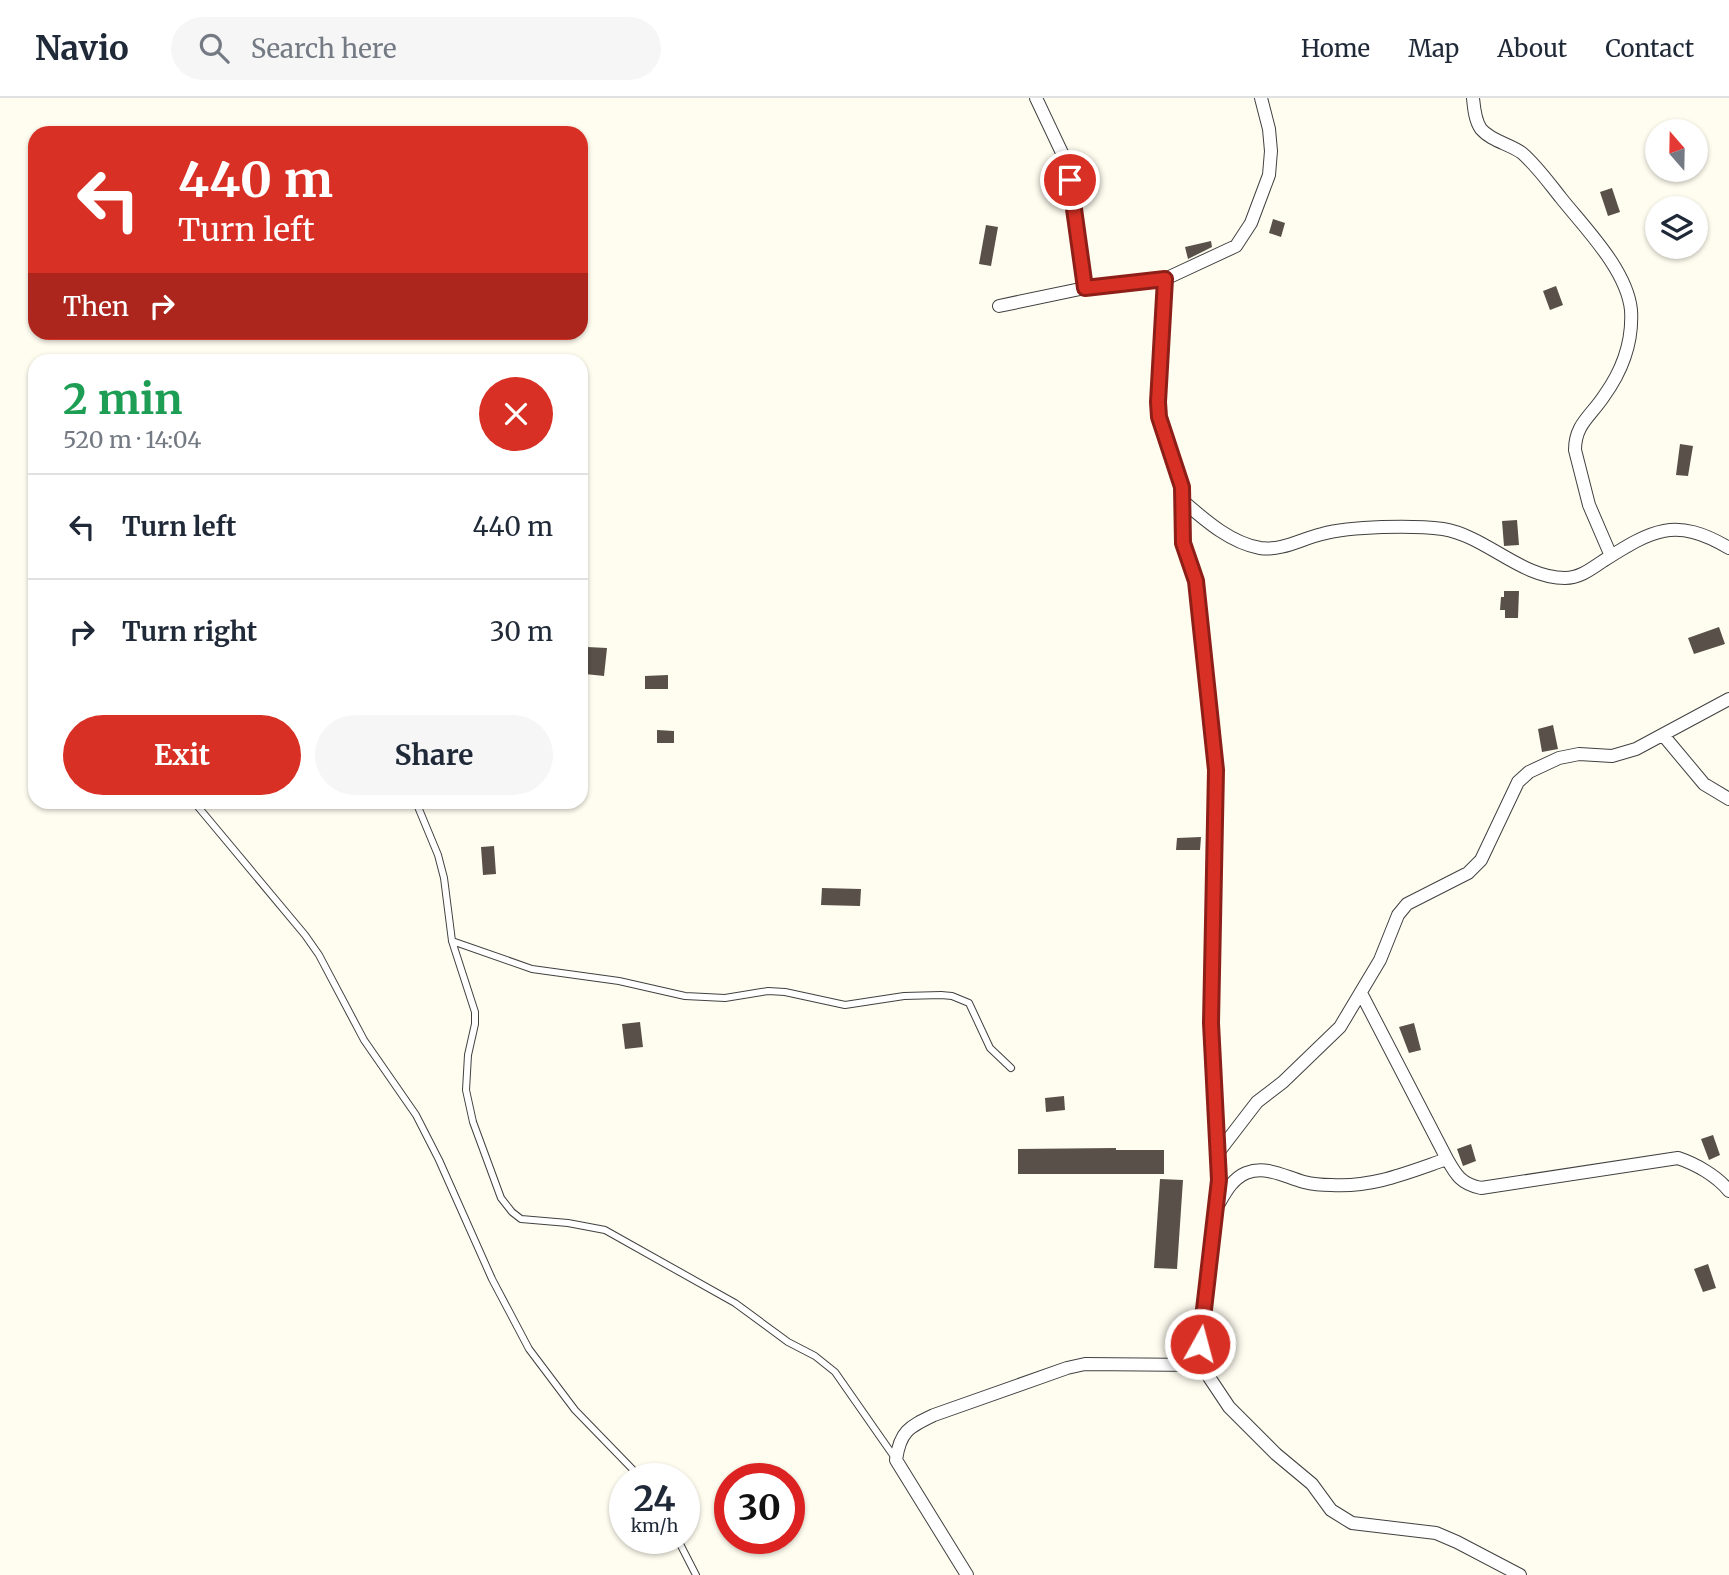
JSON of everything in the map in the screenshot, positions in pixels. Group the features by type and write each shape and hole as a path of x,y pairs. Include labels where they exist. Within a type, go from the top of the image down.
{"street":[{"path":"1035,98 1063,155 1070,180 1085,288"},
{"path":"999,306 1085,288 1165,279 1236,246 1251,223 1269,175 1269,129 1261,98"},
{"path":"1473,98 1477,122 1482,130 1522,153 1538,170 1604,251 1625,288 1631,323 1623,362 1604,396 1579,426 1575,441 1589,505 1611,556"},
{"path":"1165,279 1159,417 1179,472 1184,502 1183,543 1196,581 1216,770 1211,1023 1219,1180 1198,1365"},
{"path":"1184,502 1232,539 1261,548 1285,546 1334,531 1405,527 1445,529 1552,577 1573,577 1586,573 1642,538 1669,529 1684,529 1701,534 1729,548"},
{"path":"1217,1154 1257,1102 1283,1082 1340,1027 1380,960 1398,915 1407,904 1459,879 1475,867 1491,842 1518,782 1529,772 1559,758 1579,754 1612,756 1636,749 1729,699"},
{"path":"1663,735 1704,784 1729,799"},
{"path":"1361,993 1457,1178 1467,1185 1481,1188 1678,1158 1691,1162 1729,1191"},
{"path":"1216,1207 1229,1186 1247,1173 1282,1173 1305,1182 1333,1185 1362,1184 1383,1181 1447,1159"},
{"path":"967,1575 896,1460 898,1443 916,1423 1067,1368 1103,1364 1198,1365 1229,1407 1276,1454 1312,1484 1325,1504 1339,1517 1352,1523 1436,1533 1520,1575"}],"lane":[{"path":"200,809 319,955 364,1040 416,1115 492,1279 529,1349 575,1409 627,1463"},
{"path":"419,809 438,855 444,878 452,941 475,1012 466,1090 473,1122 501,1198 521,1219 568,1223 605,1230 735,1303 800,1351 815,1356 835,1372 896,1460"},
{"path":"452,941 532,969 619,981 685,996 725,998 768,991 845,1005 921,994 952,996 969,1003 990,1048 1011,1068"},
{"path":"685,1554 696,1575"}],"building":[{"path":"1612,188 1620,212 1608,216 1600,192"},
{"path":"1273,219 1285,223 1281,237 1269,233"},
{"path":"986,225 998,227 991,266 979,264"},
{"path":"1211,241 1212,247 1188,259 1185,247"},
{"path":"1556,286 1563,305 1550,310 1543,291"},
{"path":"1680,444 1693,446 1688,476 1676,475"},
{"path":"1517,520 1519,545 1504,546 1502,521"},
{"path":"1504,591 1519,591 1518,618 1505,618 1505,610 1500,610"},
{"path":"1719,627 1725,644 1694,654 1688,638"},
{"path":"588,647 607,648 604,676 588,674"},
{"path":"668,675 668,689 645,689 645,676"},
{"path":"1553,725 1558,749 1542,752 1538,729"},
{"path":"657,730 674,731 674,743 657,743"},
{"path":"1201,837 1200,850 1176,850 1177,838"},
{"path":"494,846 496,874 483,875 481,847"},
{"path":"822,888 861,889 860,906 821,905"},
{"path":"640,1022 643,1047 625,1049 622,1024"},
{"path":"1414,1023 1421,1050 1409,1053 1399,1027"},
{"path":"1064,1096 1065,1110 1046,1112 1045,1098"},
{"path":"1713,1135 1720,1155 1709,1160 1701,1139"},
{"path":"1471,1144 1476,1161 1463,1166 1457,1149"},
{"path":"1018,1149 1164,1150 1164,1174 1018,1174"},
{"path":"1160,1179 1183,1180 1177,1269 1154,1268"},
{"path":"1708,1264 1716,1288 1703,1292 1694,1269"}],"route":[{"path":"1070,180 1085,288 1165,279 1159,417 1182,487 1183,543 1196,581 1216,770 1211,1023 1219,1180 1200,1344"}]}
